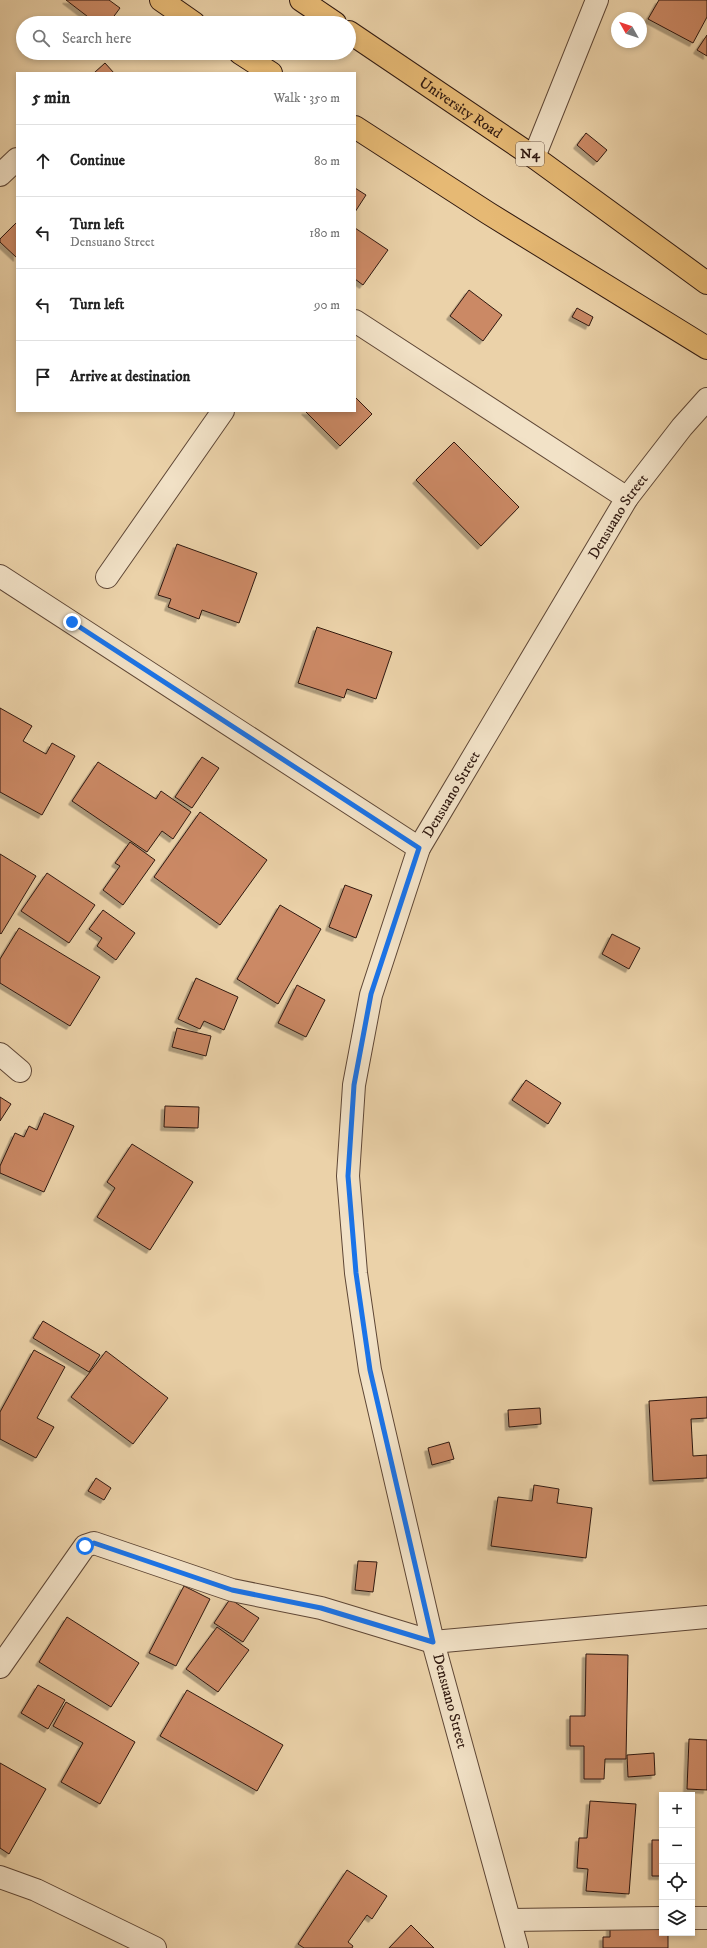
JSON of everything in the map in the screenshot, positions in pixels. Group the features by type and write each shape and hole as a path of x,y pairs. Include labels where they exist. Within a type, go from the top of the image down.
{"highway":[{"path":"161,0 184,16"},
{"path":"301,0 325,16"},
{"name":"University Road","path":"356,37 534,157 707,283"},
{"path":"251,60 269,72"},
{"path":"356,128 488,213 707,348"}],"street":[{"path":"534,157 597,0"},
{"path":"0,175 16,160"},
{"path":"356,322 627,498"},
{"name":"Densuano Street","path":"517,1948 433,1642 370,1370 356,1273 348,1176 354,1085 371,994 419,848 627,498 682,427 707,399"},
{"path":"107,576 222,412"},
{"path":"0,576 419,848"},
{"path":"0,1054 20,1071"},
{"path":"0,1667 85,1546 94,1543 232,1590 321,1608 433,1642 707,1617"},
{"path":"0,1877 36,1890 156,1948"},
{"path":"510,1920 659,1918"},
{"path":"695,1918 707,1918"}],"building":[{"path":"66,0 109,0 120,8 114,16 87,16"},
{"path":"659,0 707,0 707,17 693,43 648,19"},
{"path":"707,35 707,56 697,50"},
{"path":"105,63 113,72 95,72"},
{"path":"586,133 607,150 597,162 577,145"},
{"path":"356,189 366,195 356,210"},
{"path":"16,223 16,257 0,242 0,239"},
{"path":"356,229 388,250 363,285 356,280"},
{"path":"469,290 502,315 483,341 450,316"},
{"path":"577,308 593,317 589,326 572,317"},
{"path":"356,398 372,414 340,446 306,412 356,412"},
{"path":"454,442 519,507 481,546 416,480"},
{"path":"177,544 257,573 239,623 202,610 199,619 168,607 171,599 158,595"},
{"path":"317,627 392,652 376,699 347,689 344,698 298,683"},
{"path":"0,708 32,726 23,741 46,754 52,743 75,756 42,815 0,792"},
{"path":"202,757 219,768 192,808 175,797"},
{"path":"98,762 156,799 161,791 191,812 173,839 162,831 147,852 72,801"},
{"path":"200,812 267,860 220,925 154,877"},
{"path":"130,842 155,860 123,905 103,890 120,866 115,863"},
{"path":"0,854 36,876 1,934 0,933"},
{"path":"47,873 95,905 69,943 21,911"},
{"path":"345,885 372,895 356,938 329,927"},
{"path":"280,905 321,929 278,1004 237,979"},
{"path":"103,910 135,933 116,960 97,946 102,938 89,929"},
{"path":"19,928 100,977 70,1026 0,983 0,959"},
{"path":"612,934 640,948 629,969 602,954"},
{"path":"196,978 238,997 224,1030 204,1021 200,1029 178,1019"},
{"path":"297,985 325,1000 306,1037 278,1023"},
{"path":"177,1028 211,1036 206,1056 172,1047"},
{"path":"526,1080 561,1103 548,1124 512,1100"},
{"path":"0,1097 11,1104 0,1121"},
{"path":"165,1106 199,1107 198,1128 164,1127"},
{"path":"44,1113 74,1126 44,1192 0,1173 0,1166 15,1133 24,1137 29,1126 37,1130"},
{"path":"132,1144 193,1182 150,1250 97,1217 115,1188 107,1182"},
{"path":"43,1321 100,1355 89,1372 33,1338"},
{"path":"34,1350 65,1367 37,1418 54,1427 36,1458 0,1439 0,1412"},
{"path":"106,1351 168,1398 133,1444 71,1397"},
{"path":"707,1397 707,1418 691,1419 693,1456 707,1455 707,1478 653,1481 649,1401"},
{"path":"540,1408 541,1424 509,1427 508,1410"},
{"path":"449,1442 454,1459 432,1465 428,1448"},
{"path":"96,1478 111,1488 104,1500 88,1491"},
{"path":"534,1485 559,1489 557,1503 592,1508 586,1558 491,1546 498,1497 532,1501"},
{"path":"358,1561 377,1562 373,1592 355,1590"},
{"path":"184,1586 210,1599 176,1666 149,1653"},
{"path":"230,1599 259,1618 243,1642 214,1623"},
{"path":"67,1617 139,1663 111,1707 39,1662"},
{"path":"217,1627 249,1650 218,1692 186,1669"},
{"path":"586,1654 628,1655 626,1759 605,1759 604,1779 584,1779 584,1746 570,1746 570,1716 585,1716"},
{"path":"38,1685 65,1700 48,1729 21,1713"},
{"path":"187,1690 283,1745 257,1791 160,1736"},
{"path":"66,1702 135,1742 100,1804 61,1782 83,1743 53,1726"},
{"path":"689,1739 707,1740 707,1790 687,1789"},
{"path":"654,1753 655,1775 628,1777 627,1755"},
{"path":"0,1763 46,1789 9,1854 0,1848"},
{"path":"590,1801 636,1804 629,1894 586,1891 588,1869 577,1868 579,1838 587,1838"},
{"path":"652,1840 659,1840 659,1876 652,1876"},
{"path":"347,1870 387,1896 372,1919 367,1915 348,1942 353,1946 352,1948 304,1948 298,1944"},
{"path":"659,1921 659,1936 668,1936 668,1948 603,1948 603,1937 610,1937 610,1924"},
{"path":"411,1925 434,1948 389,1948"}],"route":[{"path":"72,622 419,848 371,994 354,1085 348,1176 356,1273 370,1370 433,1642 321,1608 232,1590 94,1543 85,1546"}]}
